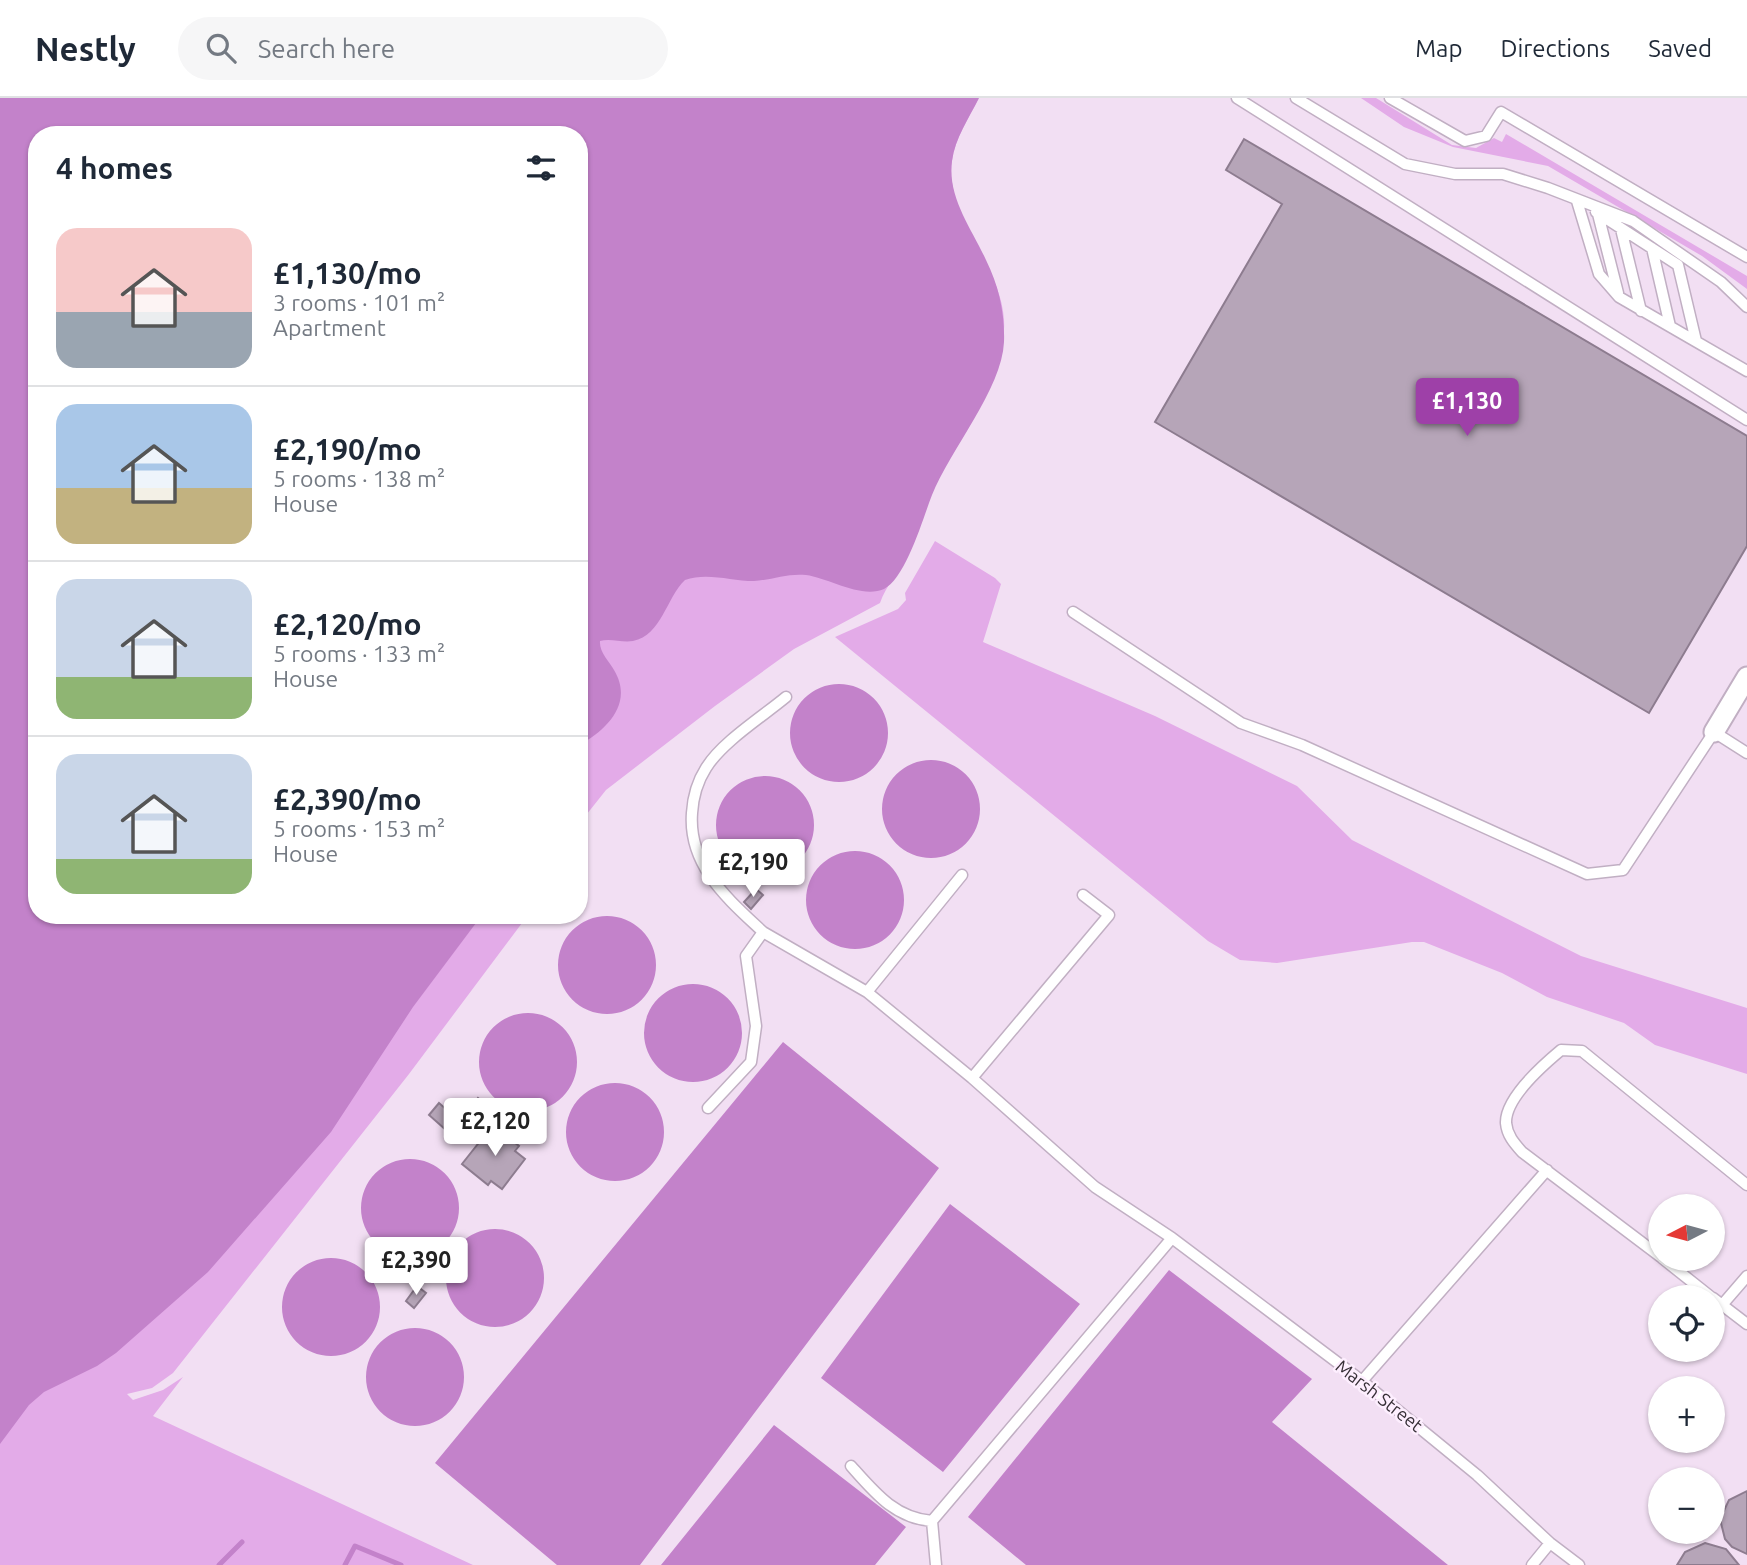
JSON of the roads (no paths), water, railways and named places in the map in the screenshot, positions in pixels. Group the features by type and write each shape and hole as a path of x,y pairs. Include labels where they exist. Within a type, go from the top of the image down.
{"street":[{"path":"1714,732 1747,677"}],"lane":[{"path":"1237,98 1747,420"},
{"path":"1296,98 1405,164 1455,174 1503,174 1548,188 1633,221 1721,282 1747,307"},
{"path":"1390,98 1465,141 1486,136 1501,112 1747,257"},
{"path":"1577,201 1678,265 1696,341"},
{"path":"1577,201 1599,274 1619,297 1747,371"},
{"path":"1598,214 1619,297"},
{"path":"1621,229 1642,311"},
{"path":"1652,248 1670,326"},
{"path":"1073,612 1241,723 1302,745 1587,874 1623,870 1714,732 1747,752"},
{"name":"Marsh Street","path":"786,697 706,767 694,795 691,830 703,867 720,891 763,932 867,992 972,1078 1096,1187 1172,1238 1362,1381 1477,1475 1550,1543 1579,1565"},
{"path":"867,992 962,875"},
{"path":"972,1078 1109,915 1083,895"},
{"path":"708,1108 751,1062 756,1026 746,956 763,932"},
{"path":"1648,1247 1522,1152 1510,1138 1506,1124 1508,1109 1530,1079 1561,1050 1582,1051 1747,1185"},
{"path":"1362,1381 1547,1170"},
{"path":"936,1565 932,1521 1172,1238"},
{"path":"1678,1271 1696,1285"},
{"path":"1725,1292 1747,1276"},
{"path":"1725,1308 1747,1324"},
{"path":"852,1466 892,1508 905,1516 932,1521"},
{"path":"1532,1565 1550,1543"}],"waterway":[{"path":"219,1565 242,1542"},
{"path":"345,1565 355,1546 401,1565"}]}
